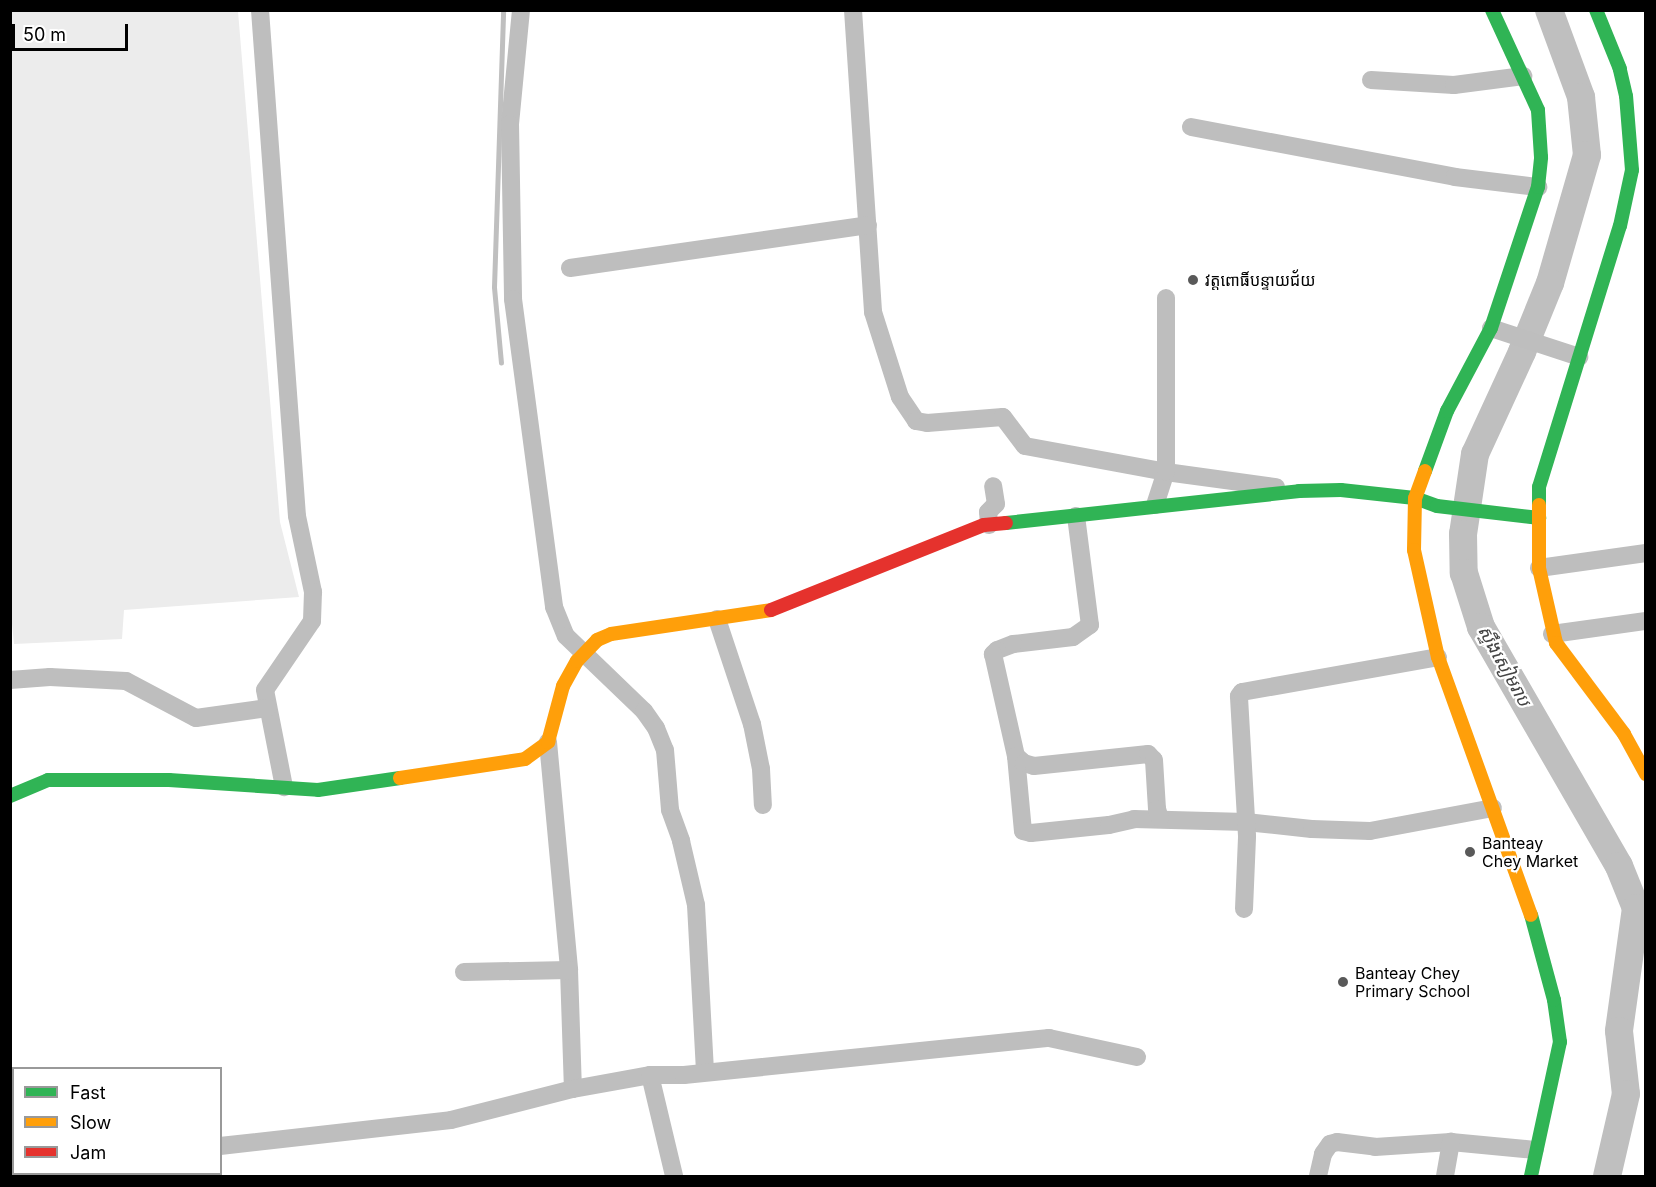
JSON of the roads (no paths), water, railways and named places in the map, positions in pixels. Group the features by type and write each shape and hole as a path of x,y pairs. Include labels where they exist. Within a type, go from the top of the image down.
{"street":[{"path":"260,10 297,516 314,592 312,621 265,690 284,787"},
{"path":"521,10 510,124 513,299 554,607 566,636 581,657 644,711 656,728 665,750 670,810 696,905 705,1071"},
{"path":"853,10 873,312 900,397 916,422 1003,417 1024,446 1166,472 1234,479 1299,491"},
{"path":"1492,10 1538,110 1541,157 1538,187 1499,331 1447,411 1415,498 1414,550 1438,657 1536,928 1554,1000 1560,1042 1535,1150 1532,1176"},
{"path":"1596,10 1620,69 1639,169 1539,487 1539,568 1552,634 1624,734 1646,774"},
{"path":"1371,80 1454,85 1523,76"},
{"path":"1191,127 1455,177 1538,187"},
{"path":"570,268 868,225"},
{"path":"1155,506 1166,472 1166,298"},
{"path":"1499,331 1579,357"},
{"path":"989,525 988,512 996,504 993,486"},
{"path":"573,1089 569,970 548,742 566,681 581,657 597,640 611,634 772,610 989,525 1299,491 1341,490 1415,498 1437,506 1539,518"},
{"path":"1076,516 1090,624 1073,637 1013,644 993,654 1016,756 1023,831 1031,833 1109,825 1134,819 1246,822 1312,829 1370,831 1492,808"},
{"path":"1539,568 1646,553"},
{"path":"717,619 752,724 761,769 763,805"},
{"path":"1552,634 1646,621"},
{"path":"1244,909 1246,822 1239,696 1242,692 1438,657"},
{"path":"10,680 50,677 126,681 196,718 267,708"},
{"path":"10,796 48,780 169,780 318,790 525,759 548,742"},
{"path":"1016,756 1024,763 1034,766 1148,754 1154,760 1160,819"},
{"path":"464,972 569,970"},
{"path":"222,1146 451,1120 573,1089 705,1071 1049,1038 1137,1057"},
{"path":"656,1078 660,1112 674,1176"},
{"path":"1318,1176 1323,1154 1330,1144 1337,1142 1375,1147 1450,1142 1535,1150"},
{"path":"1445,1176 1450,1142"}],"waterway":[{"path":"501,363 494,287 503,10"},
{"name":"ស្ទឹងសៀមរាប","path":"1549,10 1581,97 1587,155 1550,283 1522,352 1475,454 1463,534 1464,573 1481,627 1619,866 1636,908 1619,1031 1626,1094 1607,1176"}],"place":[{"name":"វត្តពោធិ៍បន្ទាយជ័យ","path":"1193,280"},
{"name":"Banteay Chey Market","path":"1470,852"},
{"name":"Banteay Chey Primary School","path":"1343,982"}]}
